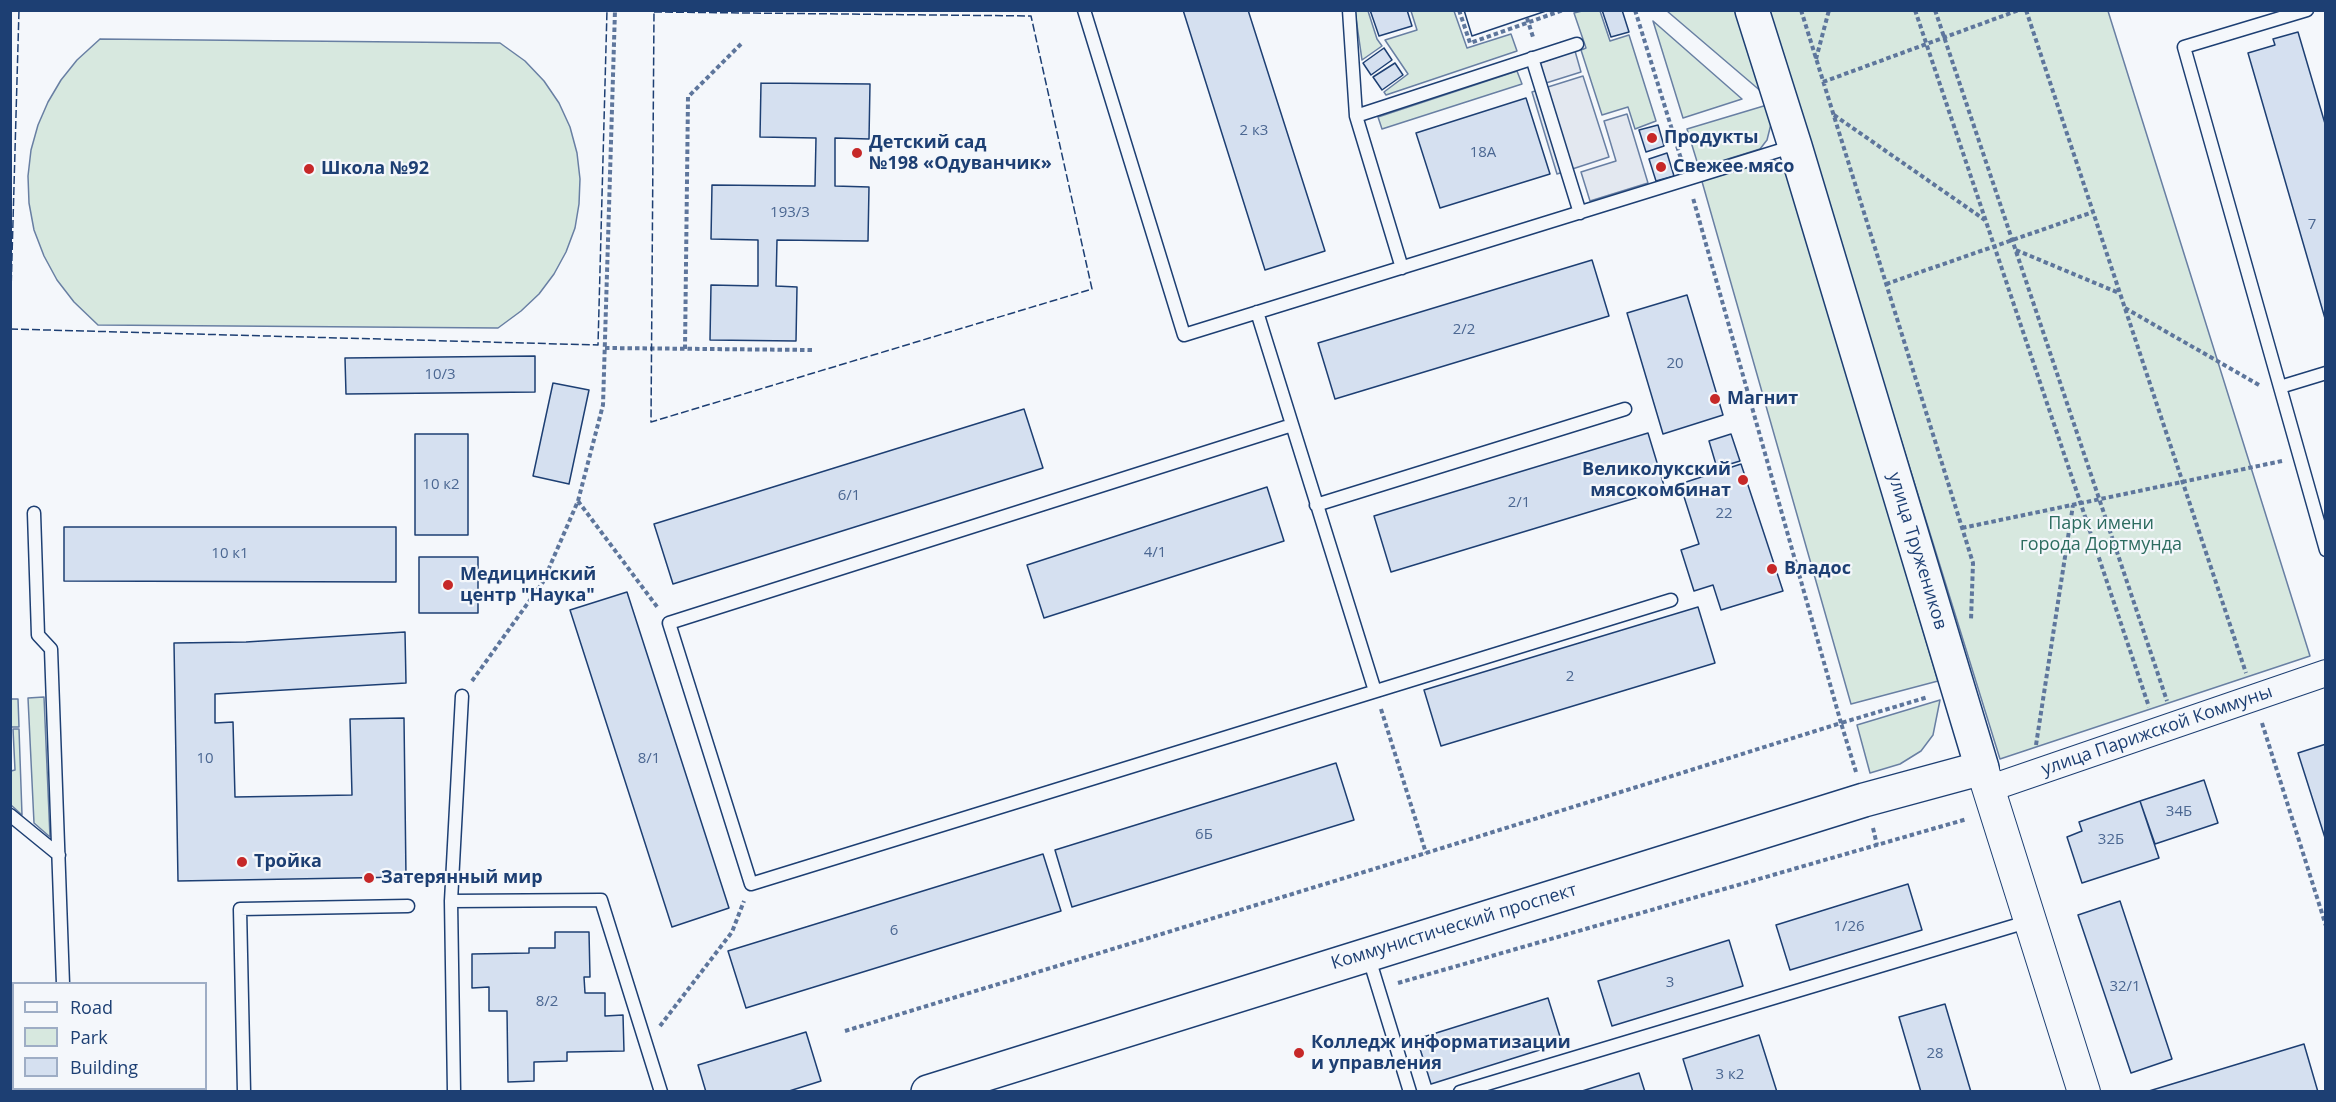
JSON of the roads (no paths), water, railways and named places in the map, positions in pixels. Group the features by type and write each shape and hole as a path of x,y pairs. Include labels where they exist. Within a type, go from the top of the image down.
{"main road":[{"name":"улица Тружеников","path":"1752,10 1796,146 1988,790"},
{"name":"Коммунистический проспект","path":"928,1092 974,1085 1368,954 1864,800 1988,790"}],"street":[{"name":"улица Парижской Коммуны","path":"1988,790 2325,673"},
{"name":"улица Тружеников","path":"1988,790 2084,1092"}],"lane":[{"path":"1084,10 1184,335 1796,146"},
{"path":"1349,10 1356,116 1402,268"},
{"path":"2307,10 2184,47 2325,550"},
{"path":"1356,116 1577,44"},
{"path":"1532,58 1580,213"},
{"path":"1257,312 1375,691"},
{"path":"2282,393 2325,373"},
{"path":"1316,505 1625,409"},
{"path":"1292,425 669,623 751,884 1671,600"},
{"path":"34,513 38,635 51,650 63,982"},
{"path":"454,1092 451,902 462,696"},
{"path":"10,815 59,855"},
{"path":"451,902 601,900 661,1092"},
{"path":"244,1092 240,909 408,906"},
{"path":"1460,1092 2031,921"},
{"path":"1368,954 1410,1092"}],"place":[{"name":"Продукты","path":"1652,138"},
{"name":"Детский сад №198 «Одуванчик»","path":"857,153"},
{"name":"Свежее мясо","path":"1661,167"},
{"name":"Школа №92","path":"309,169"},
{"name":"Магнит","path":"1715,399"},
{"name":"Великолукский мясокомбинат","path":"1743,480"},
{"name":"Владос","path":"1772,569"},
{"name":"Медицинский центр \"Наука\"","path":"448,585"},
{"name":"Тройка","path":"242,862"},
{"name":"Затерянный мир","path":"369,878"},
{"name":"Колледж информатизации и управления","path":"1299,1053"}],"park label":[{"name":"Парк имени города Дортмунда","path":"2101,534"}]}
